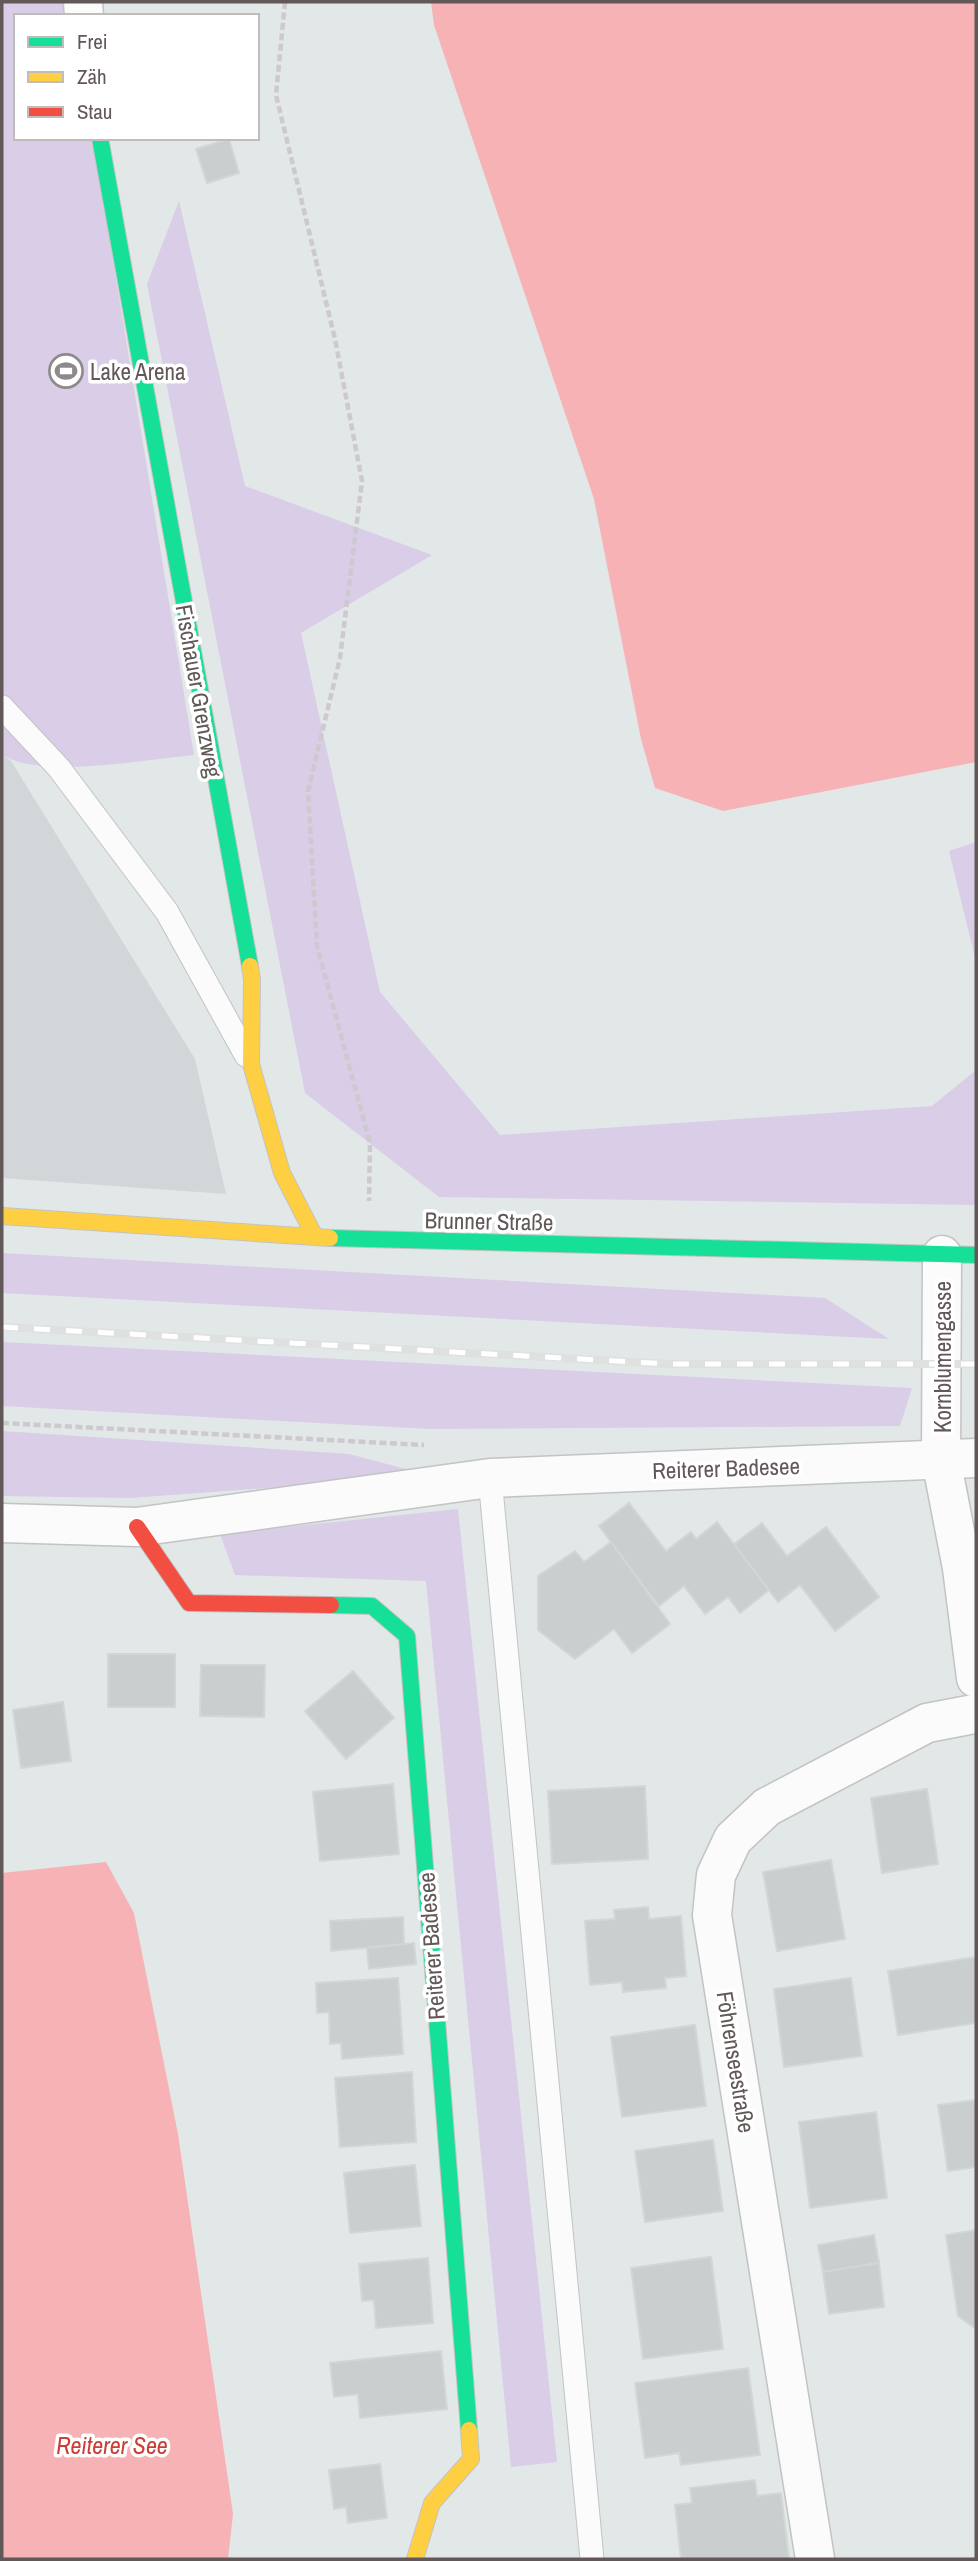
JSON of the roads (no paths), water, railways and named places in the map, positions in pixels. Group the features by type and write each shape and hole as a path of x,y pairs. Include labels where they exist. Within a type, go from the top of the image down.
{"street":[{"name":"Fischauer Grenzweg","path":"100,140 252,980 251,1064 282,1172 314,1235"},
{"name":"Brunner Straße","path":"2,1216 314,1235 369,1241 959,1255"},
{"name":"Kornblumengasse","path":"959,1255 959,1459 976,1704"},
{"name":"Reiterer Badesee","path":"2,1523 136,1527 490,1478 959,1459"},
{"name":"Reiterer Badesee","path":"136,1527 189,1603 372,1606 407,1636 471,2459 432,2503 415,2559"},
{"name":"Föhrenseestraße","path":"815,2559 712,1915 716,1875 733,1839 767,1807 927,1723 976,1704"}],"lane":[{"path":"2,707 59,768 167,912 251,1064"},
{"path":"490,1478 592,2559"}],"water":[{"path":"431,2 976,2 976,762 723,811 655,788 641,739 594,499 434,25"},
{"name":"Reiterer See","path":"106,1862 134,1913 178,2134 233,2514 228,2559 2,2559 2,1873"}],"railway":[{"path":"2,1327 670,1364 976,1364"}],"place":[{"name":"Lake Arena","path":"66,371"}]}
